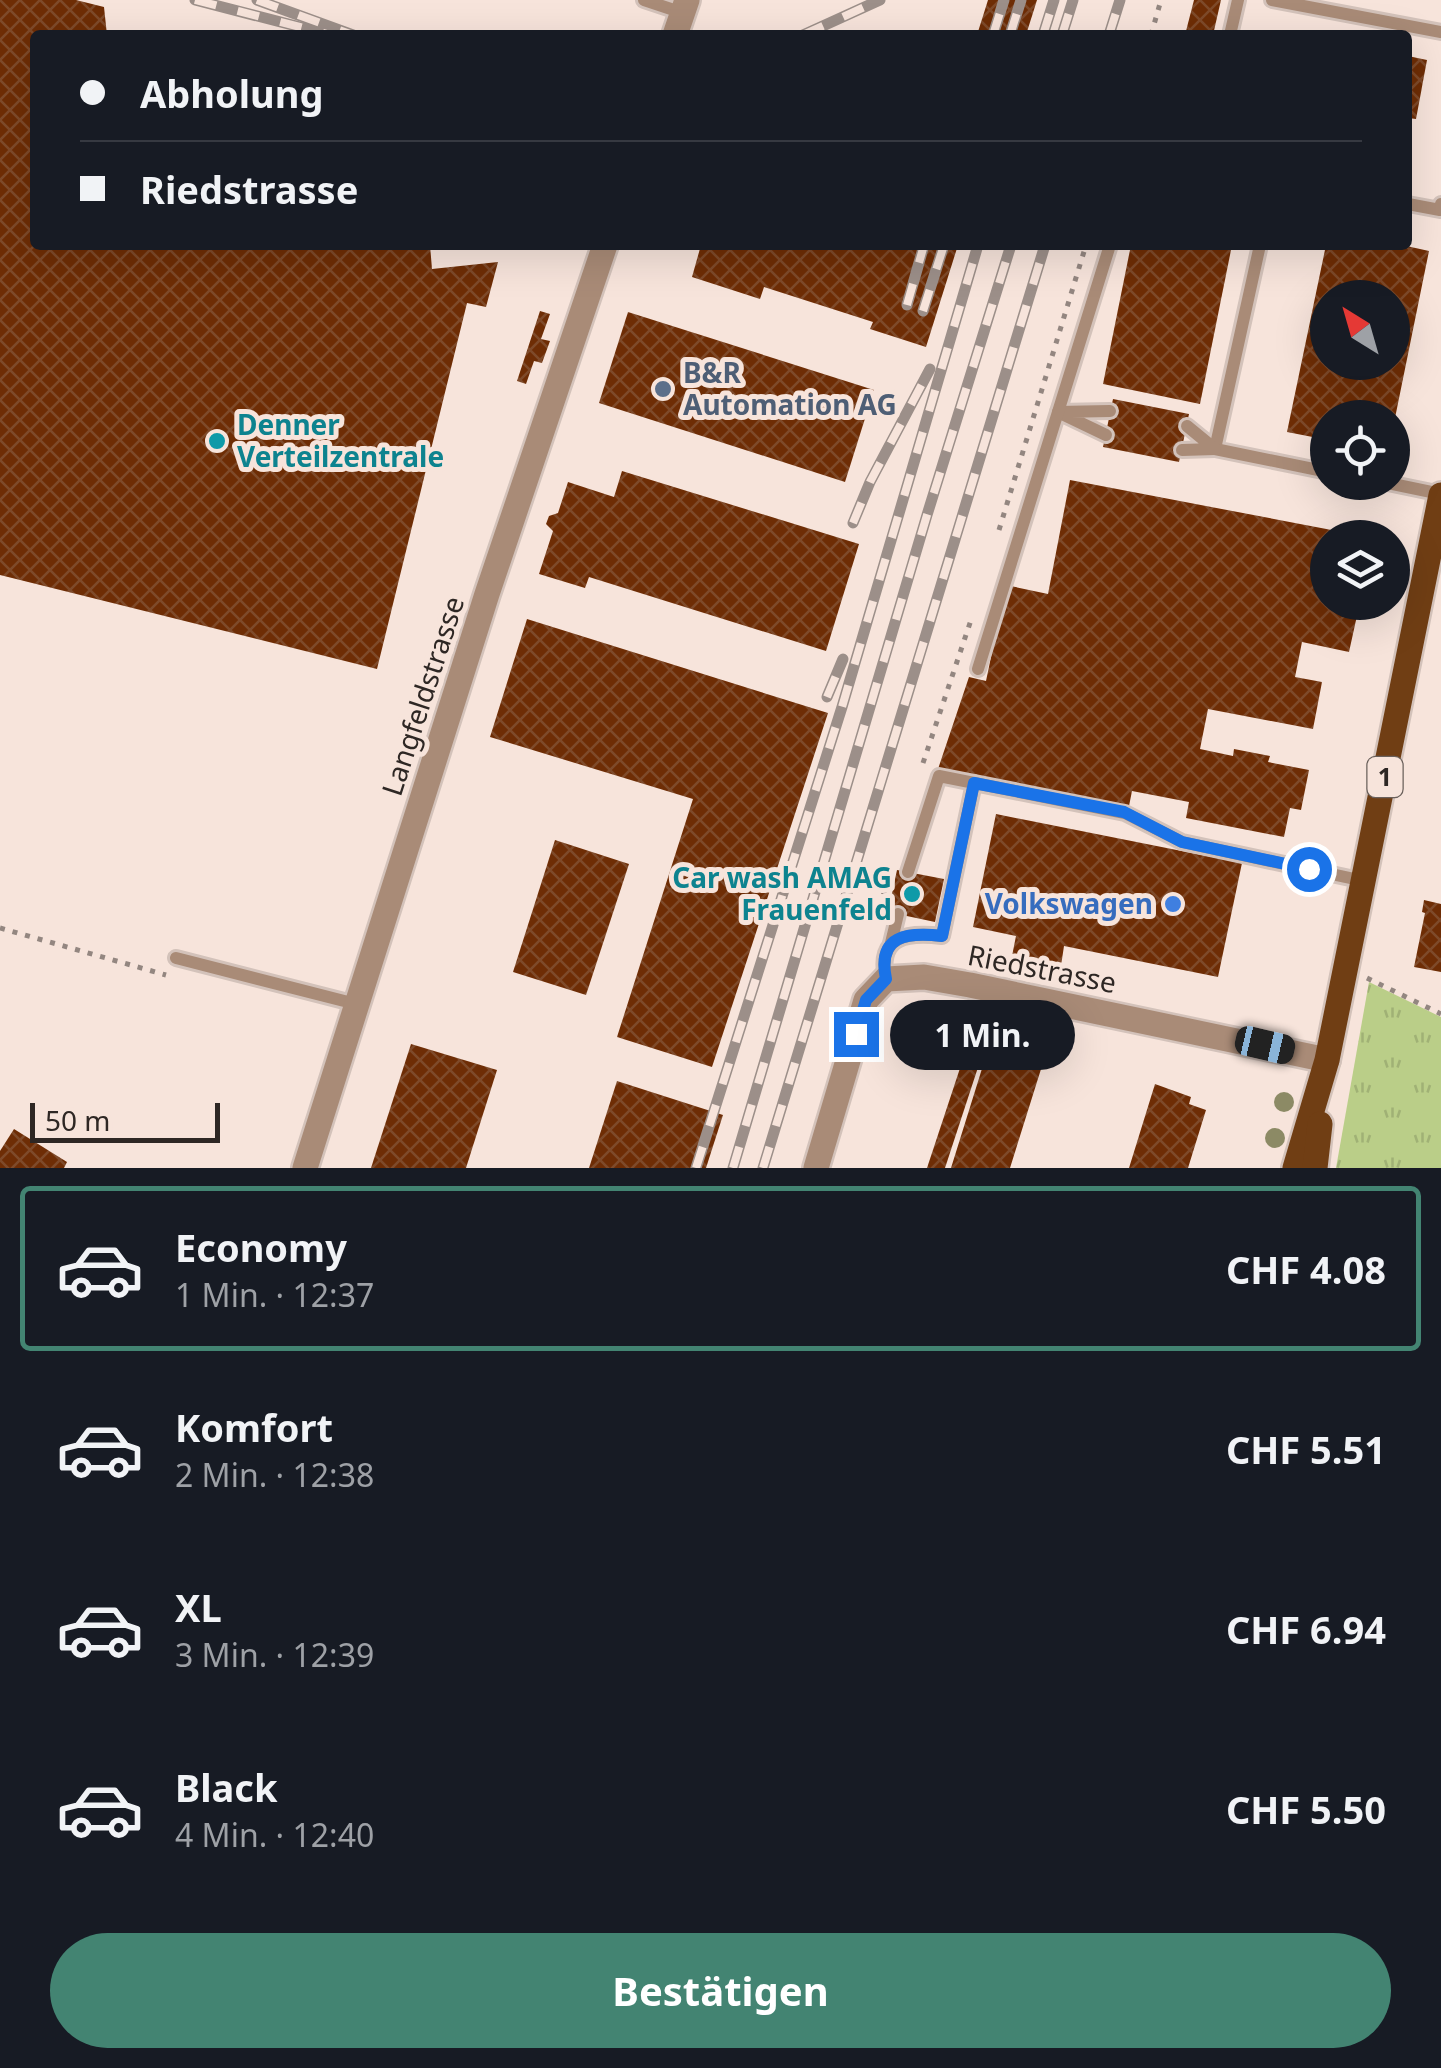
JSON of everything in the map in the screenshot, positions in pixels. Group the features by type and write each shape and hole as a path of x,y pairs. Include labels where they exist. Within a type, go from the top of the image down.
{"main road":[{"name":"1","path":"1296,1168 1327,1060 1441,494"},
{"name":"1","path":"1316,1168 1327,1060"}],"street":[{"name":"Langfeldstrasse","path":"305,1168 499,558 603,250"},
{"name":"Riedstrasse","path":"886,979 924,977 970,984 1327,1060"},
{"path":"816,1168 866,1000 886,979"}],"lane":[{"path":"644,0 682,16"},
{"path":"1231,30 1238,0"},
{"path":"1272,0 1441,32"},
{"path":"1412,205 1440,210 1441,204"},
{"path":"978,669 1108,250"},
{"path":"1215,449 1259,250"},
{"path":"1058,412 1110,411"},
{"path":"1058,412 1106,435"},
{"path":"1187,426 1215,449"},
{"path":"1182,450 1215,449 1310,468"},
{"path":"1410,488 1441,494"},
{"path":"908,872 939,776 1124,812 1182,842 1364,881"},
{"path":"891,944 912,933 942,936 974,783"},
{"path":"886,979 882,962 898,914"},
{"path":"176,958 356,1004"}],"path":[{"path":"1152,30 1161,0"},
{"path":"999,530 1084,250"},
{"path":"918,780 976,605"},
{"path":"875,922 891,868"},
{"path":"1366,978 1441,1014"}],"green space":[{"path":"1369,982 1441,1017 1441,1168 1336,1168"}],"building":[{"name":"Denner Verteilzentrale","path":"0,0 76,0 104,7 106,30 30,30 30,250 430,250 432,269 498,262 486,307 467,303 377,669 0,575"},
{"path":"988,0 1037,0 1028,30 979,30"},
{"path":"1194,0 1221,0 1214,30 1186,30"},
{"path":"1412,57 1427,60 1416,119 1412,118"},
{"path":"1412,247 1429,251 1410,344 1410,280 1319,280 1325,250"},
{"path":"700,250 956,250 926,347 870,329 873,322 764,287 760,299 692,277"},
{"path":"1130,250 1231,250 1200,404 1103,384"},
{"path":"540,311 550,314 541,339 550,341 542,363 534,361 526,384 517,381"},
{"path":"628,312 874,390 845,482 599,403"},
{"path":"1310,322 1310,380 1403,380 1399,400 1310,400 1310,436 1287,432"},
{"path":"1113,399 1189,414 1179,462 1103,447"},
{"path":"622,471 859,544 826,651 589,577 585,588 539,574 553,531 546,524 549,516 558,513 568,482 614,497"},
{"path":"1070,480 1310,526 1310,620 1356,620 1349,652 1302,642 1295,677 1322,682 1313,729 1208,709 1200,749 1233,756 1234,749 1270,756 1268,762 1309,770 1301,810 1290,808 1284,837 1186,818 1189,802 1132,791 1129,806 938,769 969,677 986,681 1006,585 1048,594"},
{"path":"527,619 828,713 712,1067 617,1037 693,799 490,737"},
{"path":"996,814 1242,863 1218,977 1064,946 1061,966 1012,956 1016,936 973,927"},
{"path":"555,840 629,864 586,995 513,972"},
{"name":"Car wash AMAG Frauenfeld","path":"897,870 944,879 935,922 888,912"},
{"path":"1424,900 1441,904 1441,972 1414,967"},
{"path":"1013,1040 1047,1050 1010,1168 951,1168 990,1043 1010,1049"},
{"path":"969,1041 985,1046 945,1168 927,1168"},
{"path":"411,1044 497,1070 466,1168 371,1168"},
{"path":"617,1081 723,1115 706,1168 589,1168"},
{"path":"1155,1084 1191,1097 1189,1104 1206,1110 1188,1168 1129,1168"},
{"path":"14,1129 67,1162 64,1168 0,1168 0,1151"}],"railway":[{"path":"195,0 312,30"},
{"path":"257,0 339,30"},
{"path":"814,30 880,0"},
{"path":"995,30 1004,0"},
{"path":"1012,30 1021,0"},
{"path":"1045,30 1054,0"},
{"path":"1064,30 1073,0"},
{"path":"1111,30 1120,0"},
{"path":"907,305 923,250"},
{"path":"923,311 942,250"},
{"path":"696,1168 842,707 977,250"},
{"path":"733,1168 1009,250"},
{"path":"763,1168 1043,250"},
{"path":"853,523 870,482 930,369"},
{"path":"827,697 843,659"}],"place":[{"name":"B&R Automation AG","path":"663,389"},
{"name":"Denner Verteilzentrale","path":"217,441"},
{"name":"Car wash AMAG Frauenfeld","path":"912,894"},
{"name":"Volkswagen","path":"1173,904"}],"route":[{"path":"856,1034 866,1000 886,979 882,962 891,944 912,933 942,936 974,783 1124,812 1182,842 1309,869"}]}
